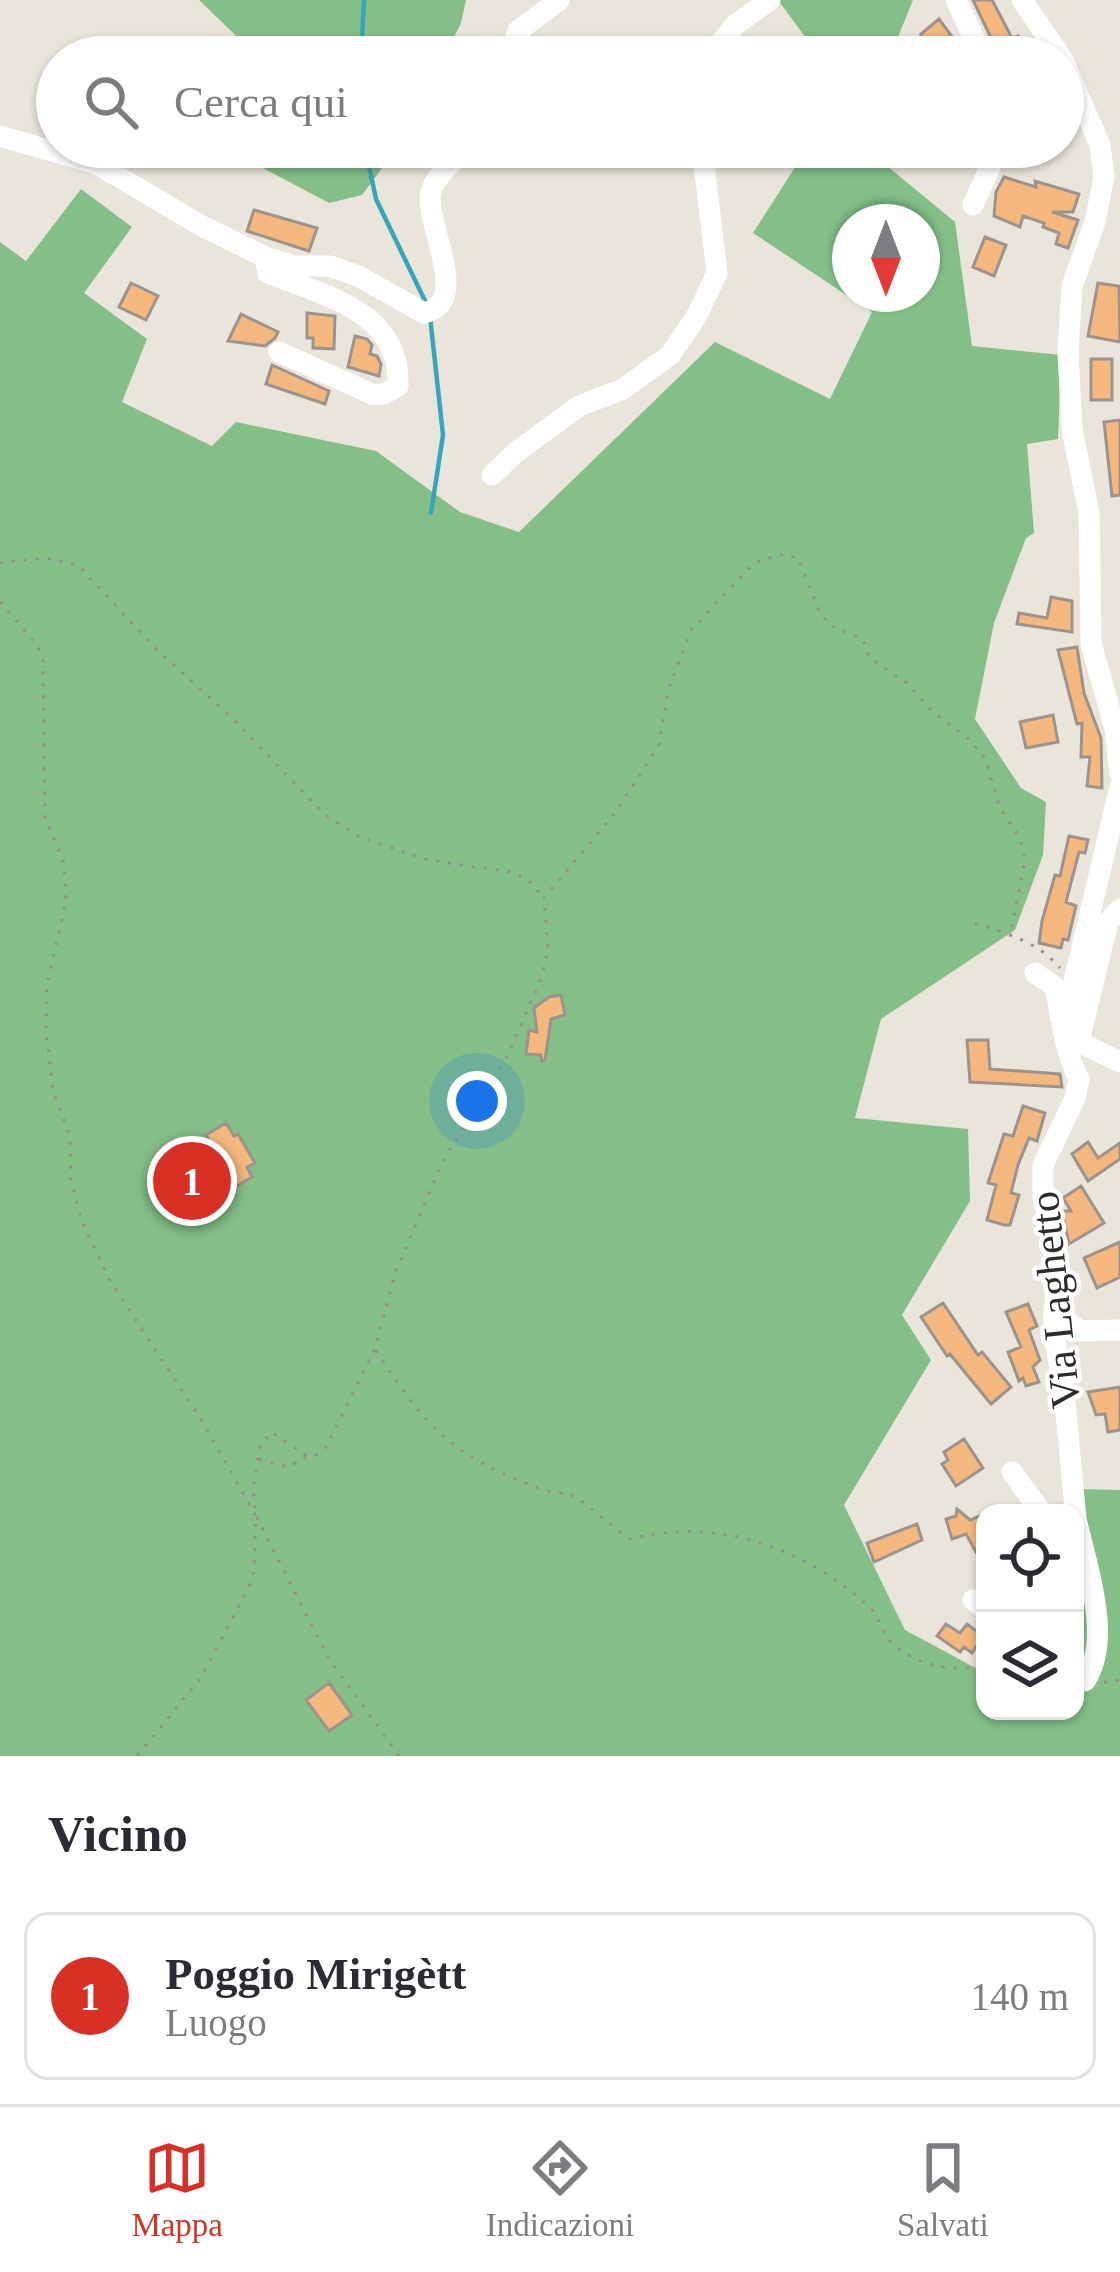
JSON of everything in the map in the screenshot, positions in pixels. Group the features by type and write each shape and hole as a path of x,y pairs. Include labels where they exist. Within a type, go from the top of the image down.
{"street":[{"path":"516,36 559,0"},
{"path":"727,36 770,0"},
{"path":"956,0 973,36"},
{"path":"1006,0 1037,36"},
{"path":"1022,0 1046,36"},
{"path":"1084,110 1100,145 1104,177 1095,222 1072,286 1068,352 1072,428 1089,513 1091,643 1115,729 1120,774"},
{"path":"3,143 36,150"},
{"path":"104,168 265,257 295,266 330,266 430,312 443,303 446,291 430,206 432,187 448,168"},
{"path":"492,475 579,406 623,389 670,355 696,317 717,273 704,168"},
{"path":"974,205 990,168"},
{"path":"265,257 268,273 358,309 378,325 393,347 398,386 372,394 279,352"},
{"path":"1073,1041 1067,999 1120,787"},
{"path":"1073,1041 1108,922 1120,909"},
{"path":"1035,973 1054,987 1059,1019 1073,1041 1120,1062"},
{"name":"Via Laghetto","path":"1073,1041 1070,1062 1079,1079 1076,1098 1042,1166 1042,1196 1058,1263 1053,1329 1075,1504"},
{"path":"1054,1312 1081,1331 1120,1330"},
{"path":"1012,1472 1035,1504"},
{"name":"Via Laghetto","path":"1084,1568 1096,1603 1096,1649 1092,1670 1084,1681"}],"path":[{"path":"544,898 615,813 659,745 668,691 691,630 754,563 783,554 798,558 820,613 831,626 863,639 869,658 907,683 986,760 1000,808 1020,838 1025,861 1010,935 975,923"},
{"path":"0,563 45,558 78,566 324,814 360,837 428,860 512,872 529,880 544,898 548,951 541,978 508,1055 444,1159 395,1273 375,1349 326,1447 288,1467 258,1459"},
{"path":"0,602 38,645 44,662 45,818 64,863 66,902 47,984 46,1030 53,1091 70,1136 71,1179 82,1222 109,1279 202,1421 256,1516 328,1657 399,1756"},
{"path":"375,1349 437,1432 474,1462 550,1492 574,1495 631,1539 679,1528 759,1541 843,1586 878,1617 889,1640 920,1661 952,1669 976,1666"},
{"path":"137,1756 200,1679 249,1587 254,1571 254,1489 260,1446 271,1432 308,1456"}],"green space":[{"path":"199,0 466,0 454,36 236,36"},
{"path":"778,0 913,0 898,36 805,36"},
{"path":"263,168 382,168 362,195 329,203"},
{"path":"795,168 889,168 933,204 832,204 832,285 753,233"},
{"path":"81,189 132,227 84,293 147,339 122,402 212,446 236,422 376,451 460,512 519,532 715,342 830,399 872,312 940,312 940,210 955,222 972,346 1061,355 1058,439 1027,444 1034,533 1026,538 994,623 975,719 1021,788 1046,802 1043,855 1015,930 881,1019 855,1118 968,1129 970,1201 902,1315 931,1360 844,1505 905,1630 976,1668 976,1720 1084,1720 1084,1602 1097,1591 1084,1504 1080,1504 1077,1489 1120,1490 1120,1756 0,1756 0,242 26,261"}],"building":[{"path":"973,0 992,0 1011,36 990,36"},
{"path":"939,19 951,36 921,36"},
{"path":"1004,177 1079,194 1073,212 1052,212 1078,220 1068,248 1056,244 1059,233 1043,227 1044,223 1023,216 1020,227 994,216 996,192"},
{"path":"254,210 317,228 309,251 247,231"},
{"path":"985,237 1006,245 994,276 973,267"},
{"path":"131,283 158,296 146,320 119,307"},
{"path":"1098,283 1119,286 1120,342 1088,336"},
{"path":"307,313 335,316 334,349 313,348 313,338 307,338"},
{"path":"241,314 278,332 275,338 265,346 228,341"},
{"path":"355,336 372,345 370,354 381,364 379,376 348,367"},
{"path":"1091,359 1112,359 1112,400 1091,400"},
{"path":"272,365 329,391 325,404 266,384"},
{"path":"1120,420 1120,495 1112,496 1104,422"},
{"path":"1051,597 1072,601 1072,632 1017,624 1019,613 1047,618"},
{"path":"1077,647 1084,693 1101,738 1102,788 1087,786 1090,757 1081,757 1082,723 1077,724 1058,650"},
{"path":"1053,715 1058,742 1026,748 1020,722"},
{"path":"1069,836 1088,840 1085,853 1079,852 1066,902 1076,906 1068,940 1063,939 1061,948 1039,943"},
{"path":"561,995 565,1015 551,1019 542,1061 541,1055 526,1054 529,1030 537,1032 534,1008"},
{"path":"967,1040 988,1040 990,1069 1060,1074 1062,1087 970,1082"},
{"path":"1023,1106 1045,1113 1037,1141 1029,1138 1018,1165 1011,1193 1019,1195 1010,1225 1004,1225 987,1220 996,1185 988,1183 1004,1134 1013,1136"},
{"path":"226,1123 255,1163 247,1167 252,1177 235,1187 206,1135"},
{"path":"1088,1142 1098,1158 1120,1143 1120,1159 1088,1181 1072,1154"},
{"path":"1081,1186 1104,1223 1069,1244 1062,1211 1071,1211 1063,1198"},
{"path":"1120,1242 1120,1277 1097,1288 1084,1258"},
{"path":"943,1303 978,1355 982,1352 1011,1387 991,1404 947,1356 921,1317"},
{"path":"1028,1304 1037,1326 1029,1330 1040,1360 1033,1367 1039,1382 1026,1386 1023,1378 1019,1381 1008,1352 1021,1347 1006,1312"},
{"path":"1120,1387 1120,1430 1108,1432 1105,1414 1096,1415 1088,1392"},
{"path":"964,1439 983,1468 956,1486 942,1464 948,1460 944,1452"},
{"path":"957,1509 970,1520 976,1518 976,1552 966,1534 952,1539 946,1519 956,1516"},
{"path":"917,1524 922,1540 874,1562 867,1543"},
{"path":"946,1624 960,1633 967,1624 976,1631 976,1647 972,1653 964,1647 960,1652 937,1636"},
{"path":"329,1683 352,1715 329,1731 306,1700"}],"waterway":[{"path":"362,36 364,0"},
{"path":"369,168 376,199 427,305"},
{"path":"430,316 443,435 431,513"}],"place":[{"name":"Poggio Mirigètt","path":"192,1181"}]}
